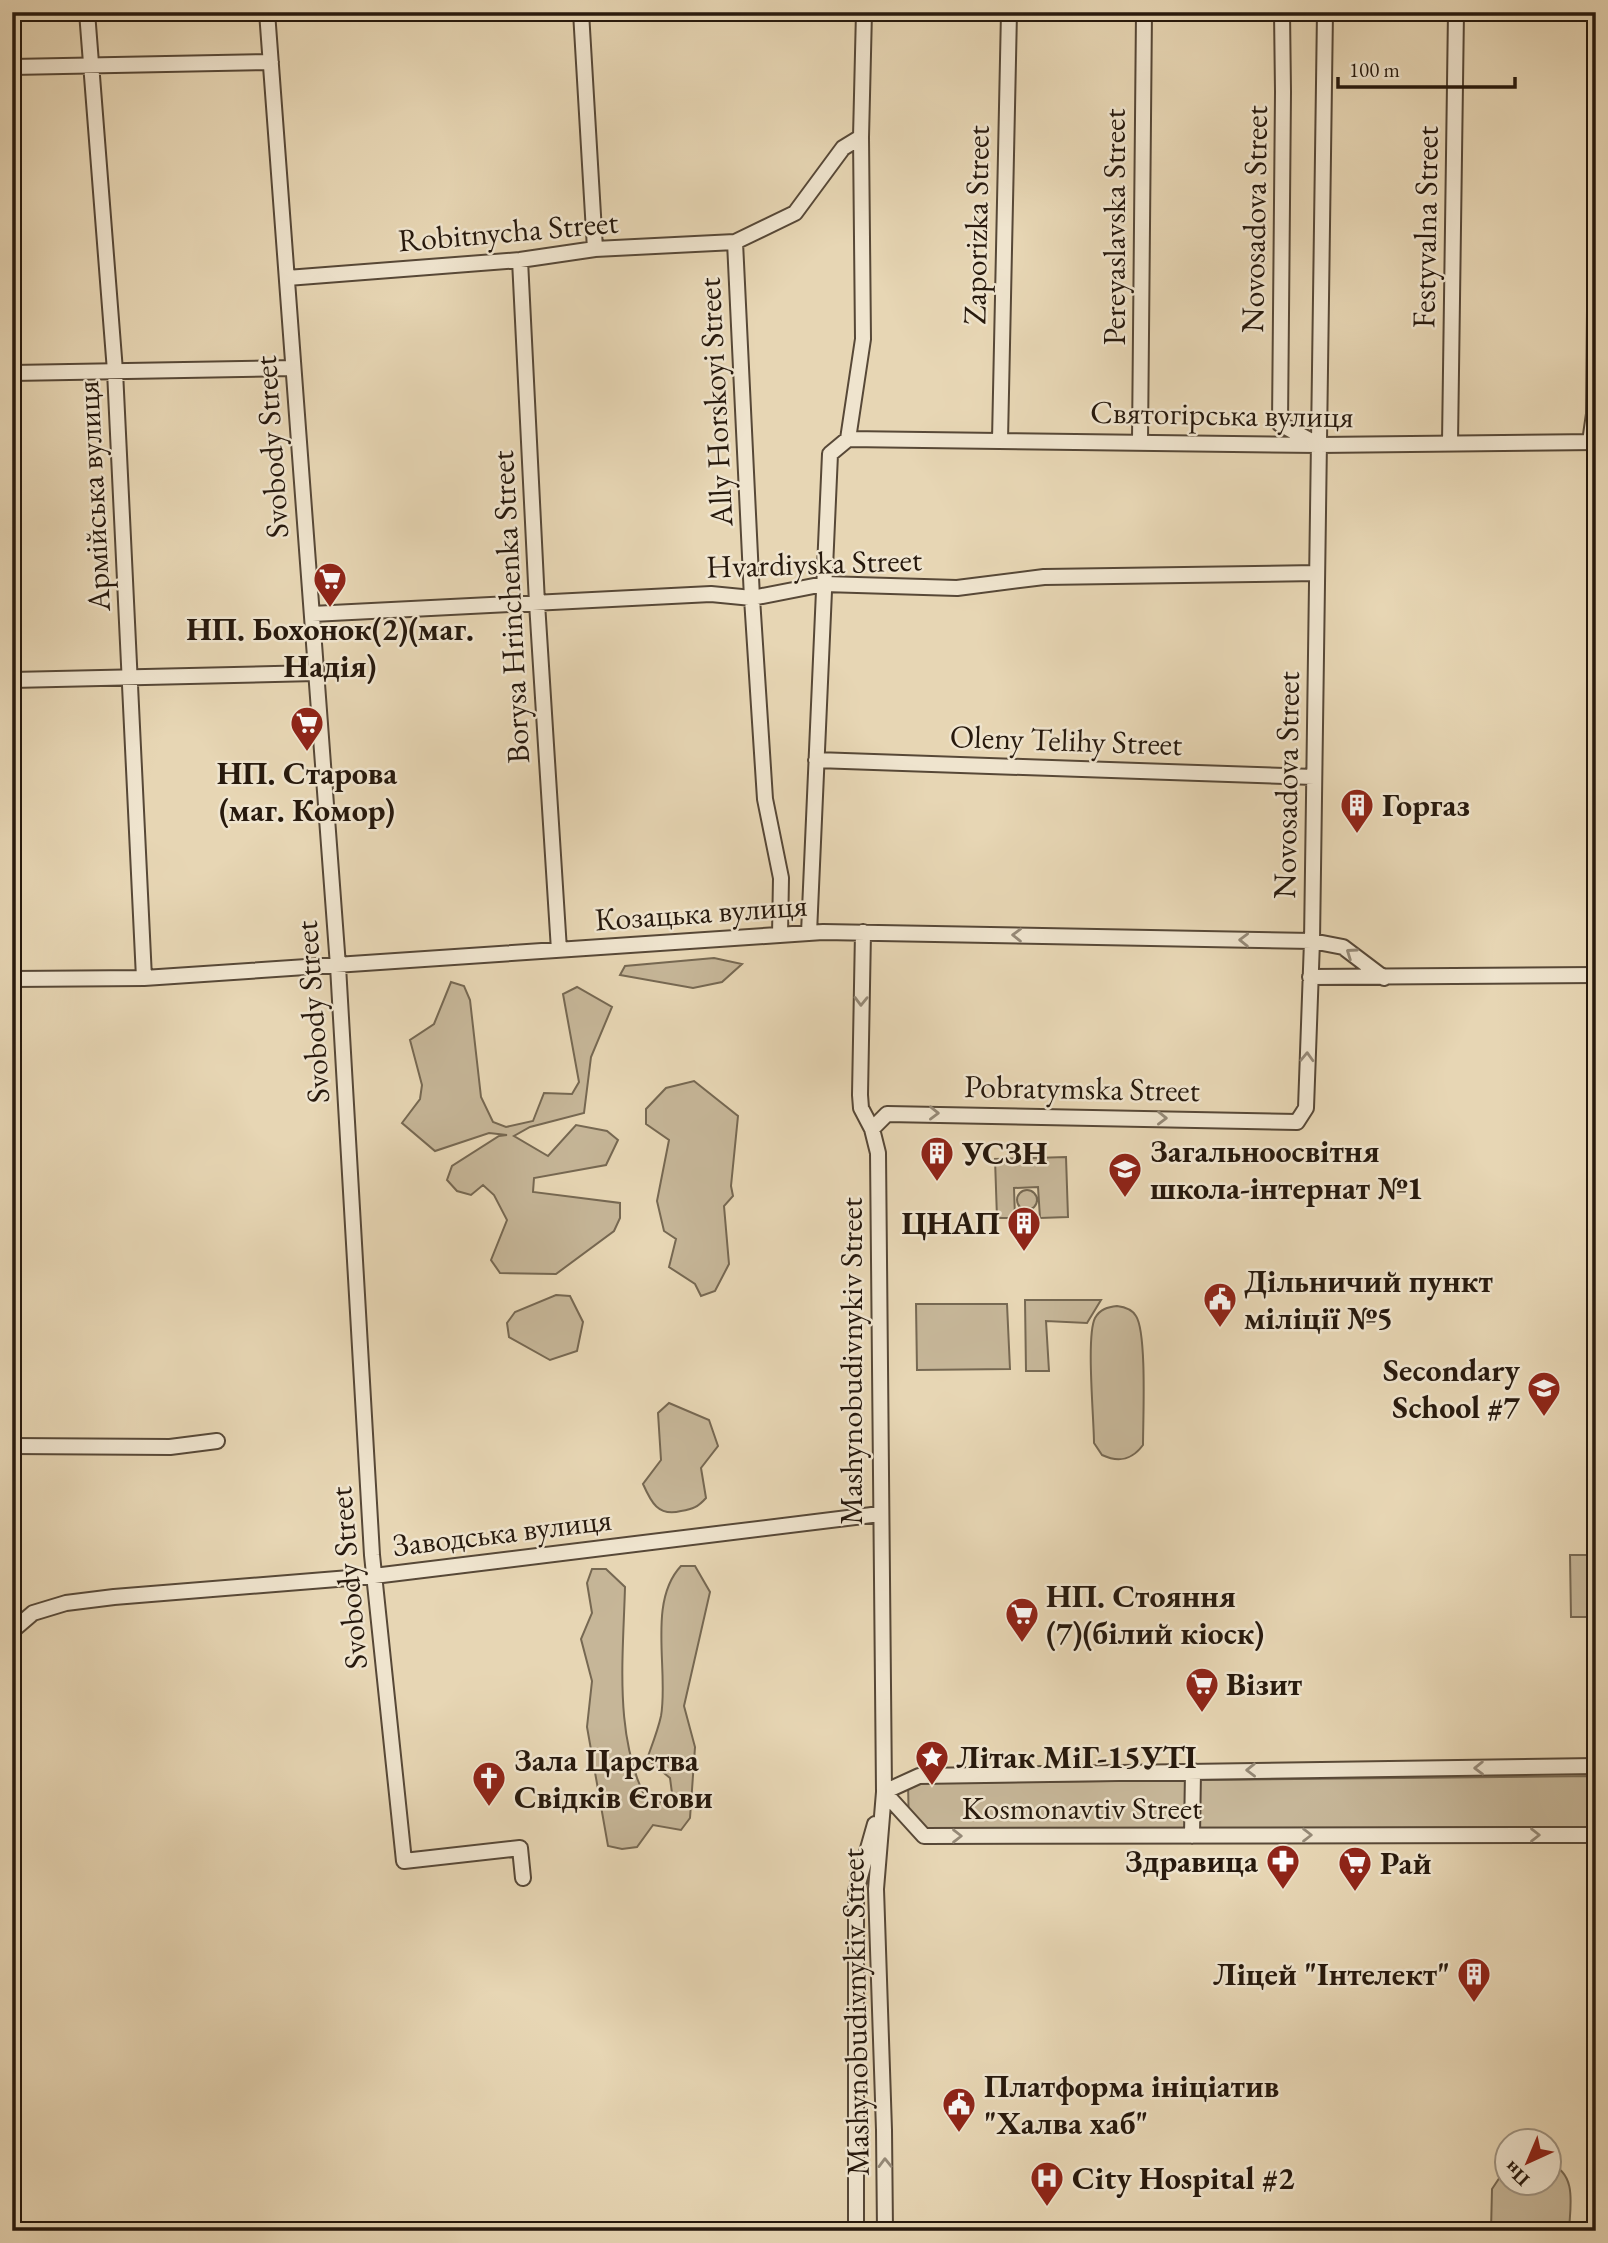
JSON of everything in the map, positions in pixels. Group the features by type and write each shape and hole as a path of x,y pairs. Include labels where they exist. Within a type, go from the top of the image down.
{"street":[{"name":"Армійська вулиця","path":"87,12 115,370 144,978"},
{"name":"Svobody Street","path":"267,12 338,966 374,1576 404,1861 520,1849 523,1878"},
{"path":"581,12 594,249"},
{"path":"809,933 830,454 848,439 863,339 861,137 864,12"},
{"name":"Zaporizka Street","path":"1000,440 1009,12"},
{"name":"Pereyaslavska Street","path":"1140,441 1144,12"},
{"name":"Novosadova Street","path":"1282,12 1280,424 1319,445"},
{"name":"Novosadova Street","path":"1297,1122 1306,1108 1312,941 1325,12"},
{"name":"Festyvalna Street","path":"1450,443 1456,12"},
{"path":"12,67 271,62"},
{"name":"Ally Horskoyi Street","path":"780,935 781,878 765,799 752,598 735,242 795,214 843,148 861,137"},
{"path":"1593,442 1596,208"},
{"name":"Robitnycha Street","path":"287,278 520,260 594,249 735,242"},
{"name":"Borysa Hrinchenka Street","path":"520,260 537,603 559,950"},
{"path":"12,373 293,368"},
{"name":"Святогірська вулиця","path":"848,439 1319,445 1593,442"},
{"name":"Hvardiyska Street","path":"312,614 711,594 752,598 824,584 957,588 1044,577 1317,573"},
{"path":"12,680 316,673"},
{"name":"Oleny Telihy Street","path":"816,760 1314,777"},
{"name":"Козацька вулиця","path":"12,979 144,978 809,933 863,932 1312,941 1343,947 1384,978"},
{"name":"Mashynobudivnykiv Street","path":"863,932 860,1095 861,1108 872,1129 878,1153 884,1792 876,1889 885,2231"},
{"path":"1310,977 1596,975"},
{"name":"Pobratymska Street","path":"872,1129 887,1114 916,1113 1297,1122"},
{"path":"12,1446 170,1447 218,1441"},
{"name":"Заводська вулиця","path":"12,1631 33,1613 66,1603 374,1576 880,1514"},
{"name":"Kosmonavtiv Street","path":"1596,1766 919,1776 884,1792 924,1836 1596,1835"},
{"path":"1192,1836 1193,1771"},
{"name":"Mashynobudivnykiv Street","path":"856,2231 856,1891 884,1792"}],"shaded area":[{"path":"714,958 742,964 722,982 693,988 620,975 625,966"},
{"path":"451,982 464,986 470,1000 481,1097 493,1122 506,1127 533,1121 544,1093 572,1094 579,1082 563,994 577,987 612,1007 591,1057 584,1113 530,1127 514,1136 548,1156 576,1125 607,1131 618,1140 606,1165 534,1178 533,1192 620,1203 620,1218 614,1231 556,1274 500,1273 491,1260 507,1220 494,1195 483,1185 471,1195 457,1191 447,1180 452,1166 499,1136 507,1135 489,1133 435,1151 402,1123 420,1099 422,1085 410,1040 434,1024"},
{"path":"694,1081 738,1116 731,1186 733,1196 724,1206 729,1264 715,1291 701,1296 695,1284 669,1267 676,1239 664,1231 657,1201 669,1140 646,1124 646,1109 666,1088"},
{"path":"1066,1157 1068,1217 1040,1218 1038,1187 1014,1188 1015,1218 997,1218 995,1159"},
{"path":"1027,1190 1034,1193 1037,1200 1034,1207 1027,1210 1020,1207 1017,1200 1020,1193"},
{"path":"556,1295 570,1296 583,1322 577,1351 550,1360 509,1337 507,1323 515,1312"},
{"path":"1025,1300 1101,1300 1087,1323 1046,1321 1049,1371 1026,1371"},
{"path":"916,1304 1007,1304 1010,1369 917,1370"},
{"path":"1117,1306 1128,1309 1136,1316 1142,1340 1144,1377 1143,1445 1125,1459 1102,1455 1094,1443 1092,1328 1099,1312"},
{"path":"669,1403 709,1420 718,1446 701,1468 706,1498 695,1507 673,1512 666,1512 656,1506 643,1484 661,1460 658,1413"},
{"path":"1570,1555 1596,1555 1596,1617 1571,1617"},
{"path":"681,1566 695,1566 710,1592 684,1706 695,1747 690,1818 681,1830 653,1825 637,1847 622,1849 608,1846 587,1727 592,1681 581,1639 592,1613 587,1583 592,1569 606,1569 625,1587 622,1673 626,1729 639,1783 651,1809 672,1793 670,1778 647,1759 661,1716 661,1638 665,1598 671,1581"},
{"path":"1596,1776 1596,1827 909,1830 908,1783"},
{"path":"1562,2173 1564,2175 1571,2201 1569,2231 1491,2231 1492,2189 1492,2198 1562,2198"}],"place":[{"name":"НП. Бохонок(2)(маг. Надія)","path":"330,609"},
{"name":"НП. Старова (маг. Комор)","path":"307,753"},
{"name":"Горгаз","path":"1357,835"},
{"name":"УСЗН","path":"937,1183"},
{"name":"Загальноосвітня школа-інтернат №1","path":"1125,1199"},
{"name":"ЦНАП","path":"1024,1253"},
{"name":"Дільничий пункт міліції №5","path":"1220,1329"},
{"name":"Secondary School #7","path":"1544,1418"},
{"name":"НП. Стояння (7)(білий кіоск)","path":"1022,1644"},
{"name":"Візит","path":"1202,1714"},
{"name":"Літак МіГ-15УТІ","path":"932,1787"},
{"name":"Зала Царства Свідків Єгови","path":"489,1808"},
{"name":"Здравица","path":"1283,1891"},
{"name":"Рай","path":"1355,1893"},
{"name":"Ліцей \"Інтелект\"","path":"1474,2004"},
{"name":"Платформа ініціатив \"Халва хаб\"","path":"959,2134"},
{"name":"City Hospital #2","path":"1047,2208"}]}
